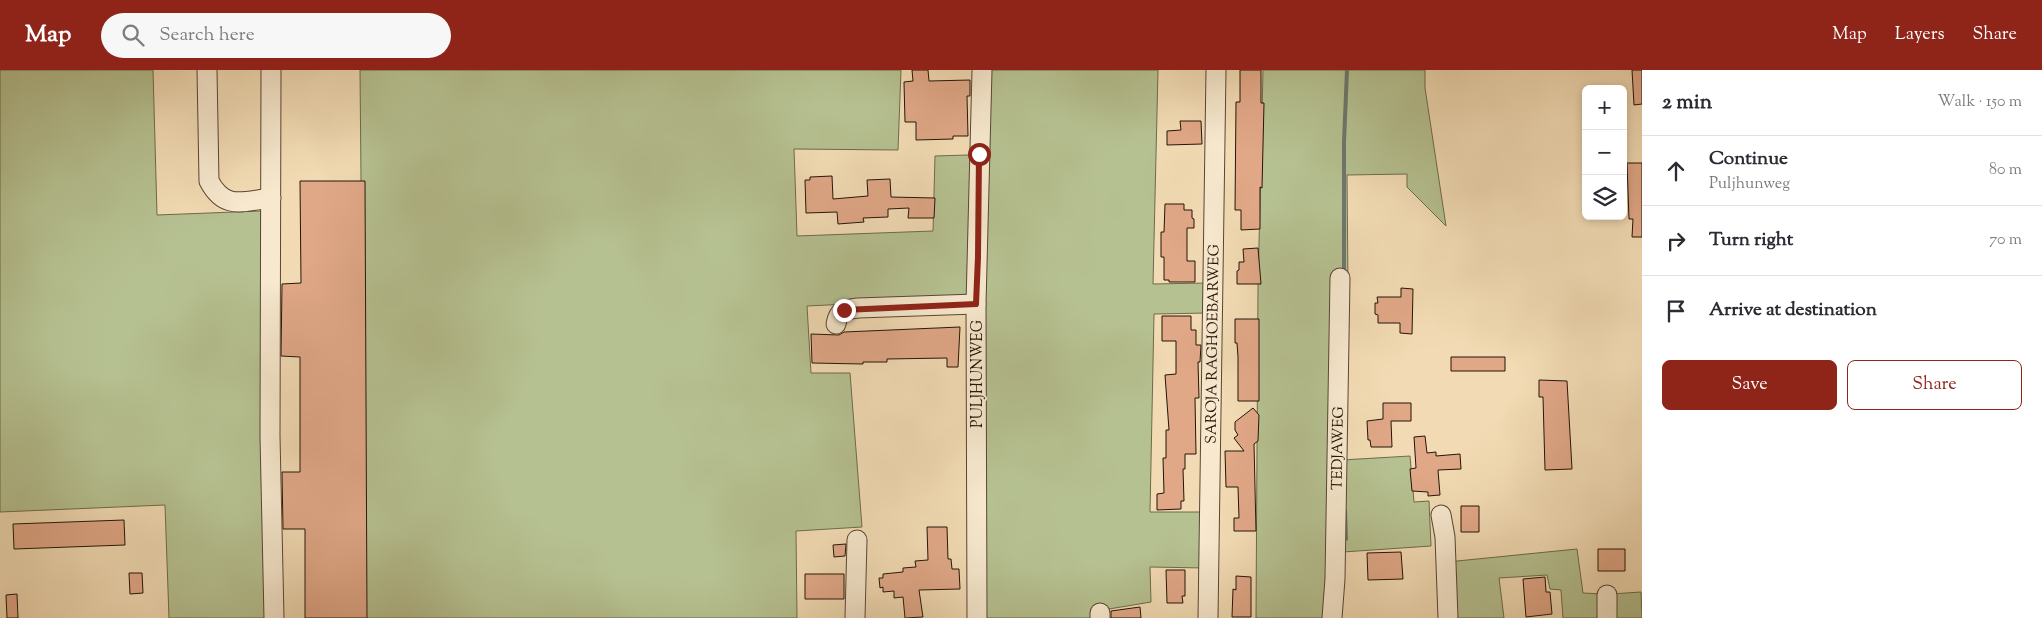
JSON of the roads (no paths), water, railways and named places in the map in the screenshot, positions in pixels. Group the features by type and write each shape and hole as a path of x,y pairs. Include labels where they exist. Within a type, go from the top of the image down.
{"street":[{"path":"208,70 209,181 215,193 225,200 233,202 271,198"},
{"path":"271,70 270,436 274,618"},
{"name":"PULJHUNWEG","path":"977,618 976,304 982,70"},
{"name":"SAROJA RAGHOEBARWEG","path":"1208,618 1216,70"},
{"name":"TEDJAWEG","path":"1332,618 1335,579 1340,278"},
{"path":"836,324 838,315 844,310 858,308 976,304"},
{"path":"1441,515 1445,537 1448,618"},
{"path":"855,618 857,540"},
{"path":"1607,595 1607,618"}],"waterway":[{"path":"1344,274 1344,142 1347,70"},
{"path":"1345,511 1346,539"}]}
